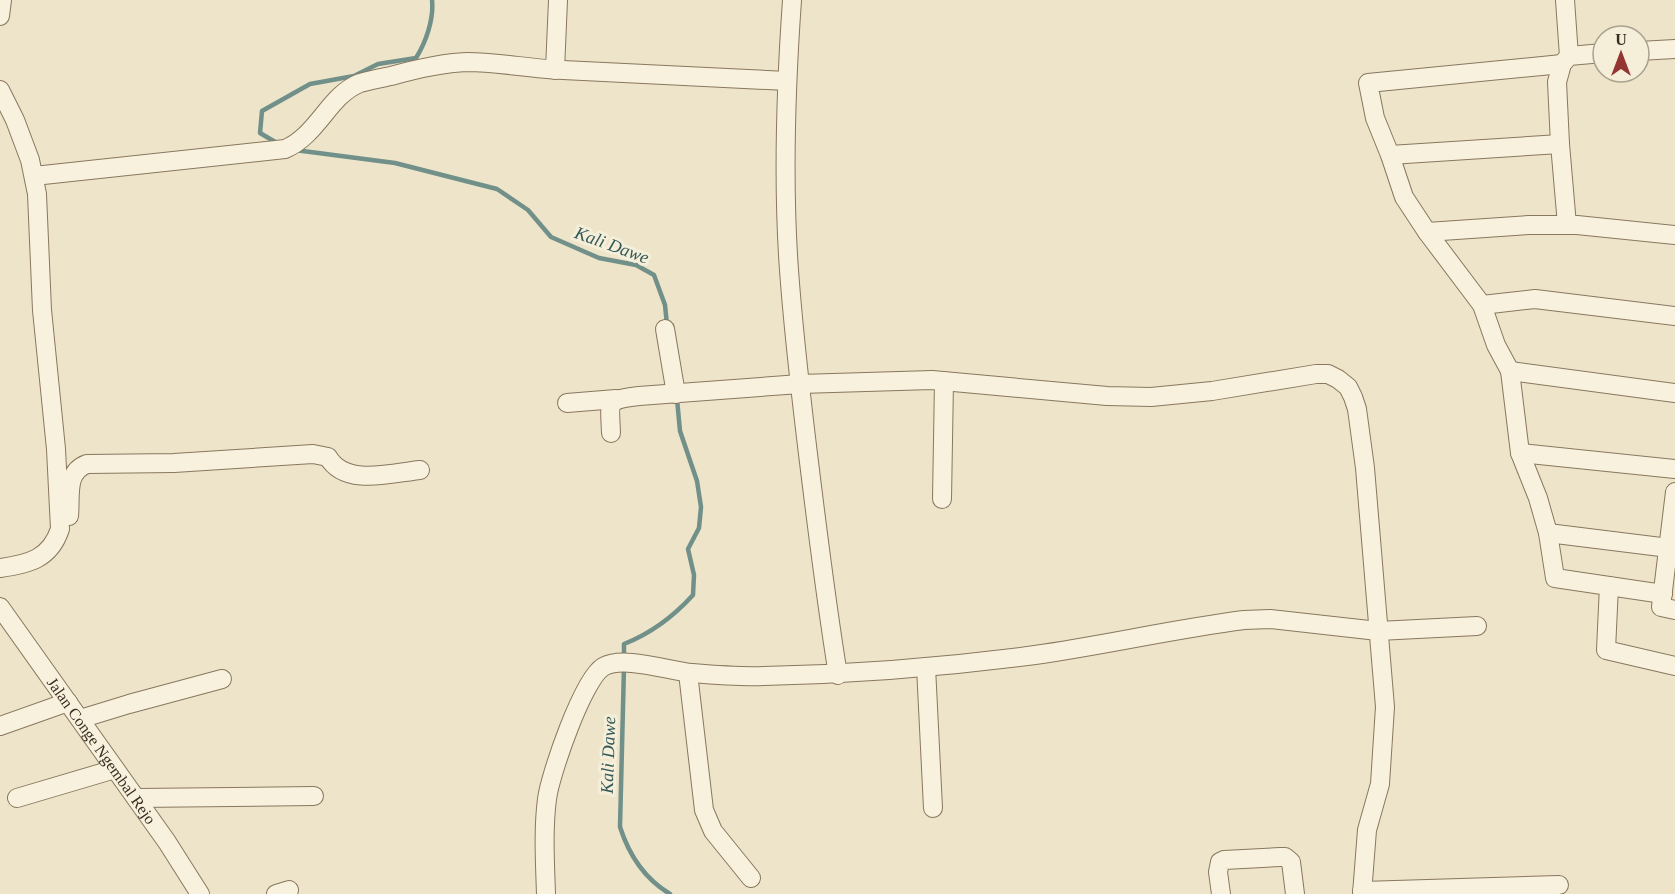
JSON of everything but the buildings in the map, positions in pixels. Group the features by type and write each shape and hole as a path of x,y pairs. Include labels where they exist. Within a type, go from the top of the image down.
{"street":[{"path":"0,16 2,0"},
{"path":"555,70 558,0"},
{"path":"792,0 786,81 788,243 800,384 822,577 838,675"},
{"path":"1565,0 1565,60 1557,82 1567,225"},
{"path":"1651,50 1675,48"},
{"path":"1591,55 1368,82 1374,118 1390,155 1404,197 1427,232 1482,305 1496,345 1510,371 1520,453 1538,498 1548,533 1555,578 1663,594"},
{"path":"34,176 274,151 296,144 307,135 350,87 419,68 468,62 555,70 786,81"},
{"path":"0,90 15,120 34,176 37,194 42,310 56,449 60,529 50,550 40,557 26,563 0,568"},
{"path":"1390,155 1560,144"},
{"path":"1427,232 1529,225 1567,225 1675,235"},
{"path":"1482,305 1535,298 1675,316"},
{"path":"665,329 676,394"},
{"path":"1510,371 1675,393"},
{"path":"567,403 800,384 944,381 1131,398 1175,396 1328,374 1348,387 1357,409 1365,468 1385,707 1380,784 1366,830 1362,892 1559,885"},
{"path":"942,499 944,381"},
{"path":"611,433 610,406 616,399"},
{"path":"1520,453 1675,469"},
{"path":"60,529 66,524 69,516 74,473 78,467 87,464 174,463 314,454 328,457 338,469 355,475 420,470"},
{"path":"1675,492 1661,607 1675,609"},
{"path":"1548,533 1669,548"},
{"path":"1609,586 1606,650 1675,666"},
{"name":"Jalan Conge Ngembal Rejo","path":"0,607 136,798 200,894"},
{"path":"546,894 547,796 565,738 578,706 597,672 608,665 624,664 735,677 838,675 1036,654 1244,620 1270,619 1378,631 1477,626"},
{"path":"926,667 933,808"},
{"path":"688,673 704,810 712,831 751,878"},
{"path":"80,719 222,679"},
{"path":"0,726 68,702"},
{"path":"16,798 115,769"},
{"path":"136,798 314,796"},
{"path":"1221,894 1218,872 1220,862 1230,859 1280,857 1285,857 1291,862 1295,894"}],"waterway":[{"name":"Kali Dawe","path":"277,143 260,133 262,111 310,84 354,76 378,64 416,58 428,30 432,15 432,0"},
{"name":"Kali Dawe","path":"295,150 395,163 497,189 528,210 551,237 599,258 636,265 654,275 665,305 667,325"},
{"name":"Kali Dawe","path":"624,659 624,644 662,624 693,595 694,575 688,549 699,528 701,507 697,481 680,431 677,399"},
{"name":"Kali Dawe","path":"624,667 620,827 633,857 646,874 670,894"}]}
